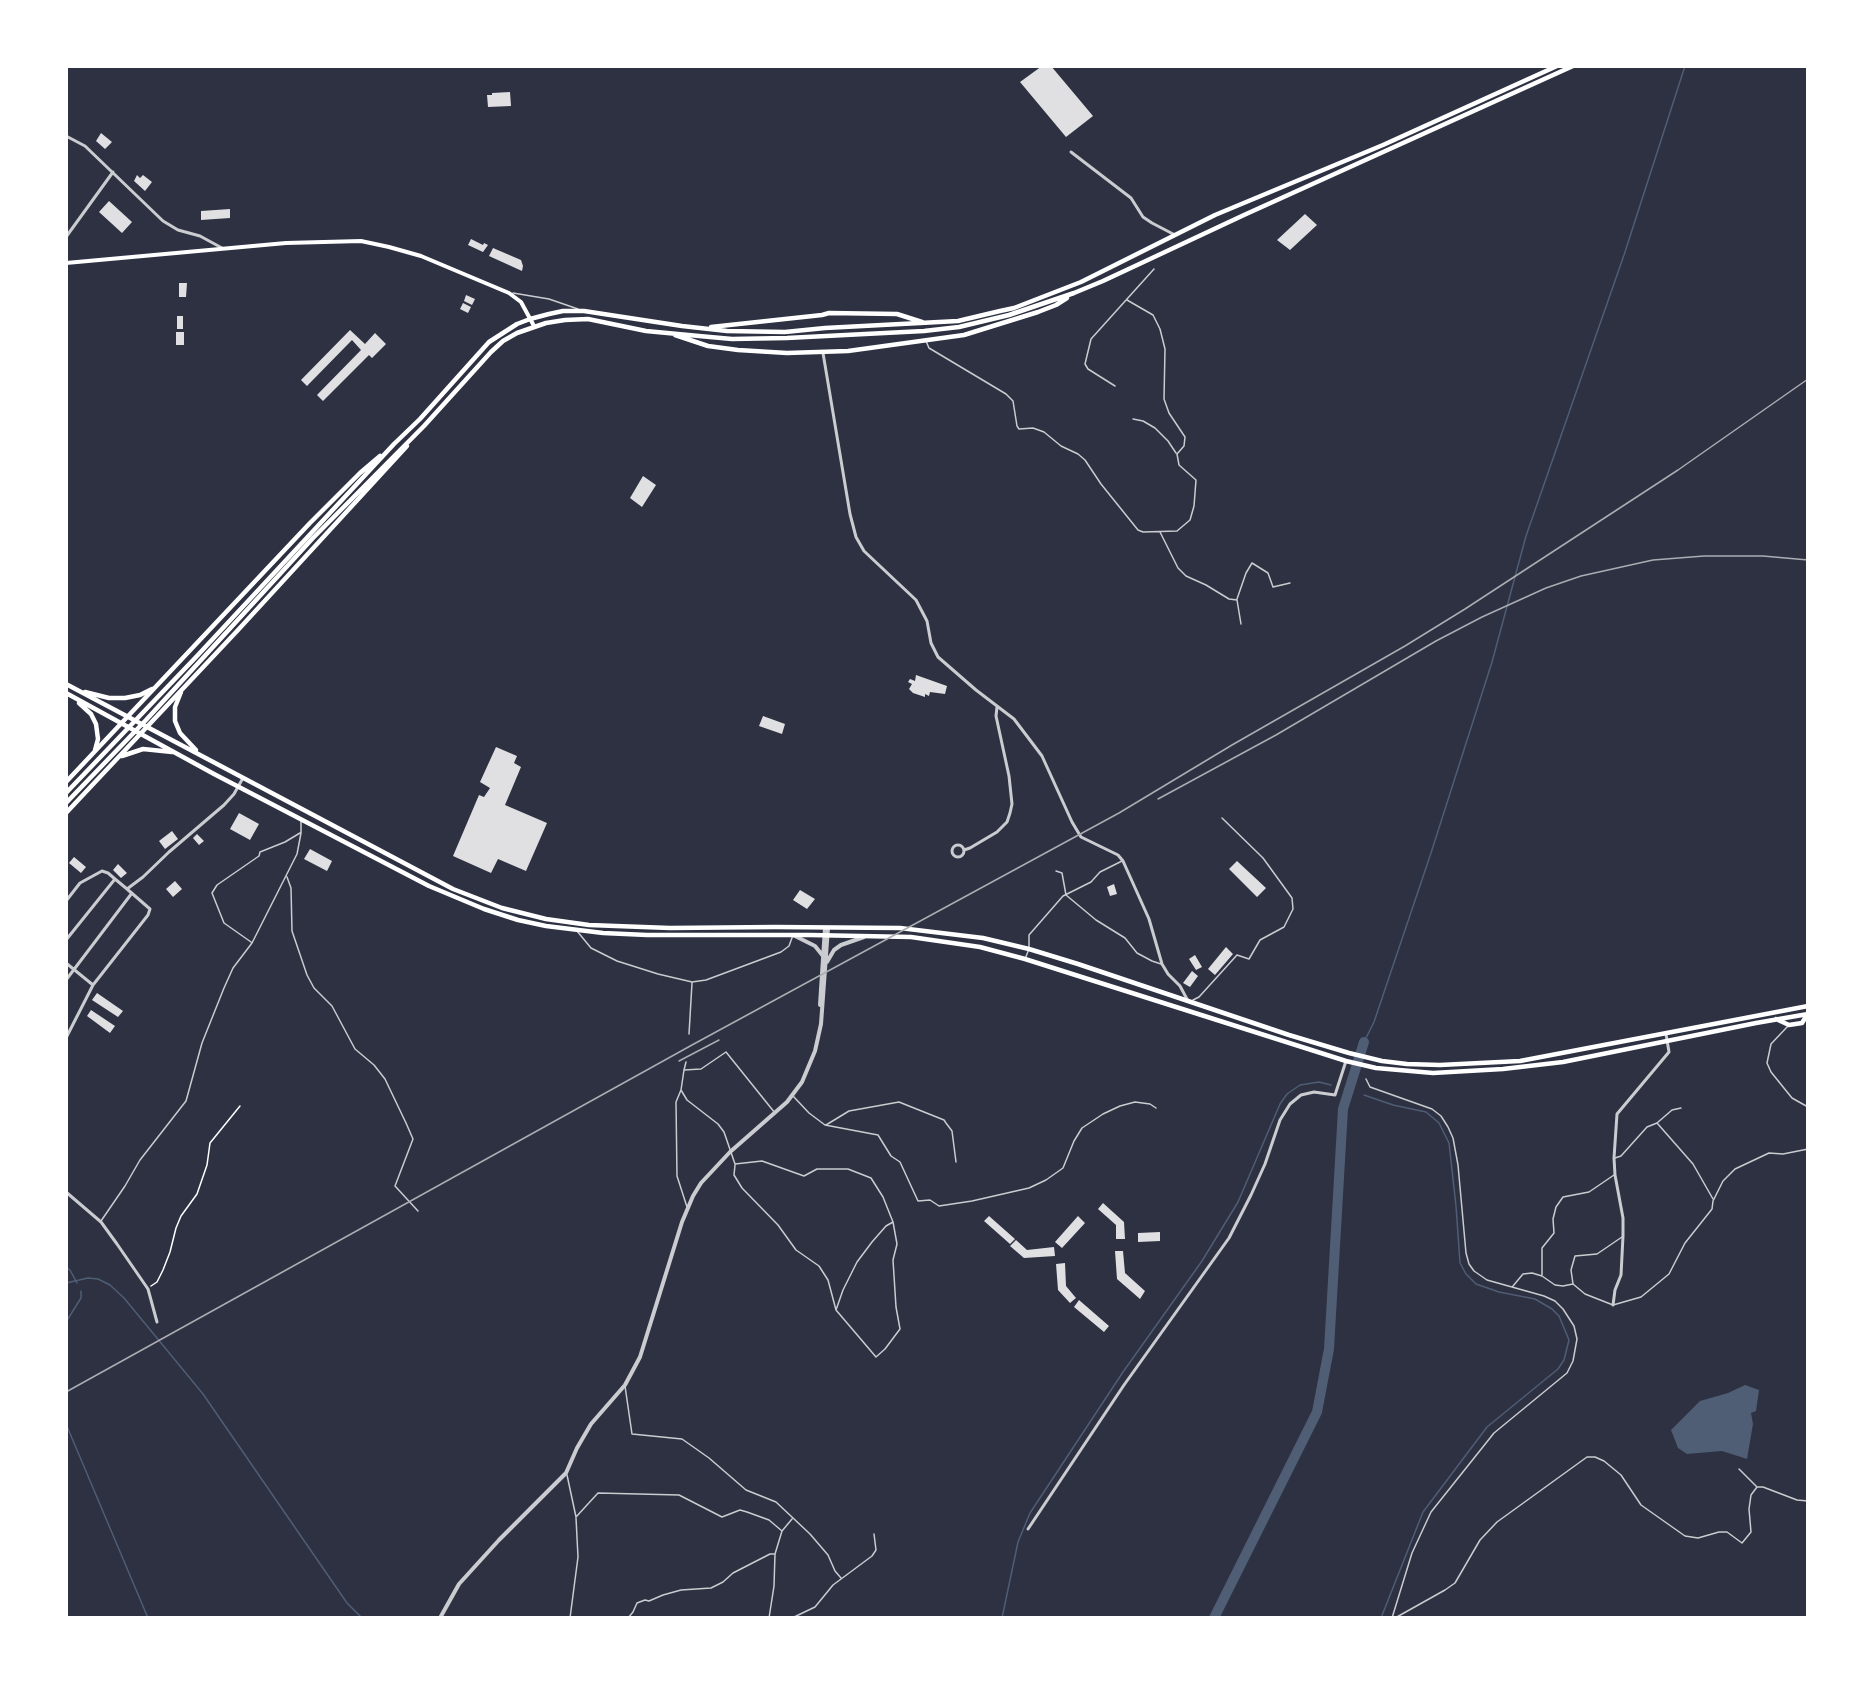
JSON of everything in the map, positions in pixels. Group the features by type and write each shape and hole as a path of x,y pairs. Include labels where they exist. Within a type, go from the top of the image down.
{"main road":[{"path":"66,793 420,419 489,342 501,333 530,319 563,311 584,311 727,331 785,332 958,321 1014,308 1081,282 1215,215 1383,145 1557,66"},
{"path":"670,333 708,346 738,350 823,353 926,341 964,335 989,328 1047,308 1074,293 1573,66"},
{"path":"66,263 222,248 361,241 389,246 427,258 509,293 521,302 534,326"},
{"path":"66,803 314,538 424,426 498,346 518,333 534,326 566,320 588,320 646,331 732,339 924,331 959,327 1009,315 1074,293"},
{"path":"702,328 830,313 897,314 924,323"},
{"path":"66,813 393,463 424,426"},
{"path":"66,782 310,523 360,472 394,444"},
{"path":"66,684 453,890 517,912 546,919 624,927 900,928 983,938 1078,964 1355,1055 1407,1064 1440,1065 1520,1061 1808,1006"},
{"path":"74,689 118,699 133,697 157,686"},
{"path":"182,689 175,707 175,721 180,733 200,754"},
{"path":"67,694 455,898 518,920 577,931 647,936 911,937 980,946 1349,1062 1376,1068 1432,1073 1473,1072 1563,1062 1808,1014"},
{"path":"67,694 83,706 95,720 98,729 95,752"},
{"path":"117,759 144,749 178,753"},
{"path":"1776,1020 1789,1025 1802,1023 1808,1014"}],"street":[{"path":"66,136 86,146 163,221 178,230 200,236 222,248"},
{"path":"1071,152 1131,198 1143,217 1175,235"},
{"path":"66,237 113,172"},
{"path":"823,353 850,514 856,537 864,551 916,600 927,621 931,643 938,657 1014,719 1042,756 1081,837 1118,855 1123,861 1149,919 1162,964 1180,986 1188,1002"},
{"path":"964,850 961,845 957,845 953,847 952,853 961,857 964,850 1002,828 1007,822 1012,804 1009,776 996,716 997,707"},
{"path":"127,889 224,805 234,795 244,777"},
{"path":"66,901 80,883 102,871 108,873 150,909 148,915 93,985 66,1038"},
{"path":"66,940 115,879"},
{"path":"66,980 132,893"},
{"path":"440,1618 459,1584 566,1473 591,1424 625,1385 640,1357 687,1208 701,1183 730,1152 775,1114 793,1095 810,1065 821,1024 820,989 825,962 826,928"},
{"path":"793,935 815,946 823,954 825,962"},
{"path":"825,962 841,945 866,936"},
{"path":"66,963 93,985"},
{"path":"1613,1305 1615,1290 1621,1275 1623,1236 1623,1218 1614,1158 1617,1114 1669,1052 1666,1034"},
{"path":"1028,1529 1130,1376 1229,1238 1260,1175 1280,1120 1290,1104 1301,1095 1314,1092 1335,1095 1349,1062"},
{"path":"66,1192 101,1222 148,1289 157,1322"}],"lane":[{"path":"1115,386 1088,369 1085,364 1091,339 1154,268"},
{"path":"509,293 549,299 584,311"},
{"path":"1127,300 1153,315 1160,329 1165,349 1164,399 1169,413 1185,437 1184,446 1177,454"},
{"path":"926,341 929,348 1006,394 1013,401 1017,426 1020,429 1033,428 1044,432 1061,446 1085,460 1138,530 1143,532 1177,531 1190,520 1194,507 1196,480 1179,465 1177,454 1155,428 1143,421 1133,419"},
{"path":"1160,531 1178,568 1186,576 1228,598 1237,600"},
{"path":"1241,624 1237,600 1243,580 1252,563 1268,573 1273,587 1290,583"},
{"path":"101,1222 140,1160 186,1101 202,1043 224,988 233,968 252,943 297,854 301,818"},
{"path":"1188,1002 1199,996 1237,955 1249,959 1260,940 1284,927 1293,909 1292,898 1263,858 1222,818"},
{"path":"252,943 224,923 212,893 217,885 259,856 260,852 301,833"},
{"path":"1025,959 1029,949 1029,935 1063,896 1091,882 1100,872 1123,861"},
{"path":"1056,871 1062,873 1066,895 1096,920 1125,938 1137,953 1162,964"},
{"path":"286,876 291,888 292,931 307,975 314,988 339,1016 355,1049 374,1065 385,1080 410,1131 413,1139 394,1186 418,1211"},
{"path":"577,931 591,948 617,961 692,982 706,980 781,952 789,946 793,935"},
{"path":"689,1034 692,982"},
{"path":"1789,1025 1771,1044 1767,1063 1771,1072 1792,1098 1808,1107"},
{"path":"684,1070 701,1069 726,1052 775,1114"},
{"path":"686,1062 681,1090 676,1102 677,1176 687,1208"},
{"path":"1366,1078 1370,1087 1432,1109 1441,1116 1453,1138 1458,1165 1466,1253 1474,1272 1487,1280 1555,1301 1574,1326 1577,1339 1574,1361 1567,1373 1494,1433 1431,1512 1412,1553 1394,1618"},
{"path":"681,1090 687,1100 718,1124 724,1132 735,1164 734,1175 742,1188 778,1225 796,1250 819,1266 828,1280 836,1310 876,1357 900,1329 893,1260 897,1244 883,1197 872,1178 848,1169 817,1169 804,1176 762,1161 735,1164"},
{"path":"793,1095 809,1113 825,1125 878,1135 891,1156 900,1162 918,1201 930,1200 939,1206 1029,1188 1047,1180 1063,1168 1082,1128 1103,1114 1136,1102 1150,1104 1156,1108"},
{"path":"825,1125 849,1111 899,1102 944,1120 952,1131 956,1162"},
{"path":"1614,1158 1621,1156 1647,1127 1657,1123 1666,1114 1681,1108"},
{"path":"1657,1123 1693,1164 1713,1201"},
{"path":"1623,1236 1597,1254 1575,1256 1571,1270 1573,1284 1585,1294 1613,1305 1641,1298 1669,1274 1685,1244 1712,1209 1713,1201 1723,1181 1735,1169 1769,1154 1808,1149"},
{"path":"1542,1276 1542,1248 1554,1233 1553,1219 1556,1207 1563,1197 1589,1192 1615,1174"},
{"path":"836,1310 857,1262 886,1226 892,1222"},
{"path":"1512,1287 1523,1274 1532,1273 1542,1276 1555,1286 1573,1284"},
{"path":"625,1385 632,1434 673,1437 682,1440 709,1458 746,1490 776,1502 828,1555 841,1578"},
{"path":"1394,1618 1455,1583 1480,1539 1497,1522 1587,1457 1595,1457 1604,1461 1621,1475 1641,1505 1685,1536 1698,1538 1727,1532 1742,1543 1751,1532 1749,1509 1751,1495 1756,1487"},
{"path":"1739,1469 1756,1487 1763,1487 1797,1500 1808,1501"},
{"path":"566,1473 576,1517 578,1557 570,1618"},
{"path":"576,1517 598,1493 679,1495 722,1517 740,1510 769,1520 782,1531"},
{"path":"769,1618 774,1586 775,1554 782,1531 792,1518"},
{"path":"792,1618 815,1607 841,1578 872,1556 876,1550 874,1534"},
{"path":"628,1618 637,1603 681,1590 711,1588 723,1582 733,1573 770,1554 775,1554"}],"path":[{"path":"148,1289 157,1282 170,1252 181,1216 197,1194 207,1165 210,1143 240,1106"}],"water":[{"path":"1745,1385 1759,1390 1756,1411 1751,1413 1753,1424 1747,1459 1722,1451 1687,1454 1678,1448 1671,1430 1700,1401 1728,1393"}],"building":[{"path":"1042,66 1051,66 1093,116 1066,137 1020,82"},
{"path":"510,92 511,106 488,107 487,95"},
{"path":"101,133 112,142 105,149 96,141"},
{"path":"137,175 140,178 143,175 152,182 145,191 134,181"},
{"path":"109,201 132,222 122,233 99,212"},
{"path":"230,209 230,218 201,220 201,211"},
{"path":"1305,214 1317,225 1290,250 1277,240"},
{"path":"471,239 488,245 483,252 468,245"},
{"path":"493,248 521,260 522,271 489,256"},
{"path":"179,283 187,283 186,297 179,297"},
{"path":"466,295 475,299 472,305 464,301"},
{"path":"463,303 471,307 468,313 460,309"},
{"path":"177,316 183,316 183,329 177,329"},
{"path":"350,330 365,344 375,333 386,344 372,358 369,355 323,401 317,395 361,350 352,340 307,386 301,380"},
{"path":"176,332 184,332 184,345 176,345"},
{"path":"643,476 656,485 642,507 630,498"},
{"path":"916,675 947,686 945,694 930,692 929,696 925,694 925,697 913,693 909,689 912,684 908,682 910,679 915,681"},
{"path":"763,716 785,724 782,734 759,726"},
{"path":"496,747 517,756 514,763 521,767 505,805 547,823 526,871 498,859 491,873 453,856 479,795 484,797 490,788 480,782"},
{"path":"239,813 259,824 250,840 230,829"},
{"path":"172,831 178,839 165,849 159,841"},
{"path":"197,834 204,841 199,845 193,838"},
{"path":"310,849 332,861 327,871 304,859"},
{"path":"74,857 86,867 81,873 69,863"},
{"path":"1237,861 1266,888 1257,897 1229,869"},
{"path":"118,864 127,873 121,878 113,870"},
{"path":"175,881 182,889 173,897 166,889"},
{"path":"1114,884 1117,894 1110,896 1107,887"},
{"path":"800,890 815,899 807,909 793,900"},
{"path":"1226,947 1233,954 1215,975 1208,969"},
{"path":"1195,955 1202,967 1196,970 1189,959"},
{"path":"1192,971 1198,976 1190,987 1183,983"},
{"path":"97,993 123,1011 118,1017 92,1000"},
{"path":"91,1010 115,1026 110,1033 87,1016"},
{"path":"1103,1203 1124,1222 1125,1239 1116,1239 1116,1225 1098,1209"},
{"path":"989,1216 1015,1239 1010,1244 984,1221"},
{"path":"1078,1216 1085,1223 1062,1248 1055,1242"},
{"path":"1160,1232 1160,1241 1138,1242 1138,1233"},
{"path":"1016,1240 1027,1250 1054,1247 1055,1256 1024,1258 1010,1246"},
{"path":"1115,1251 1123,1251 1125,1273 1145,1291 1140,1299 1117,1279"},
{"path":"1065,1263 1066,1286 1076,1298 1070,1303 1058,1290 1056,1264"},
{"path":"1079,1300 1109,1326 1104,1332 1074,1307"}],"waterway":[{"path":"1364,1042 1374,1022 1431,853 1492,662 1526,536 1624,255 1685,66"},
{"path":"1214,1618 1317,1412 1329,1349 1343,1109 1364,1042"},
{"path":"1002,1618 1018,1542 1030,1513 1123,1372 1202,1261 1238,1202 1280,1104 1287,1094 1300,1085 1319,1082 1331,1085"},
{"path":"1364,1095 1393,1105 1426,1112 1439,1123 1449,1143 1460,1263 1466,1274 1476,1284 1499,1292 1535,1299 1552,1309 1559,1316 1569,1340 1564,1360 1558,1369 1487,1427 1423,1512 1381,1618"},
{"path":"66,1267 77,1283"},
{"path":"66,1283 88,1278 98,1279 110,1285 124,1298 203,1394 347,1603 362,1618"},
{"path":"66,1322 81,1298 81,1291"},
{"path":"66,1424 148,1618"}],"railway":[{"path":"66,1392 692,1045 1119,813 1465,609 1678,470 1808,379"},
{"path":"1158,799 1276,735 1436,641 1546,588 1581,576 1653,560 1704,556 1763,556 1808,560"},
{"path":"679,1061 719,1040"}]}
